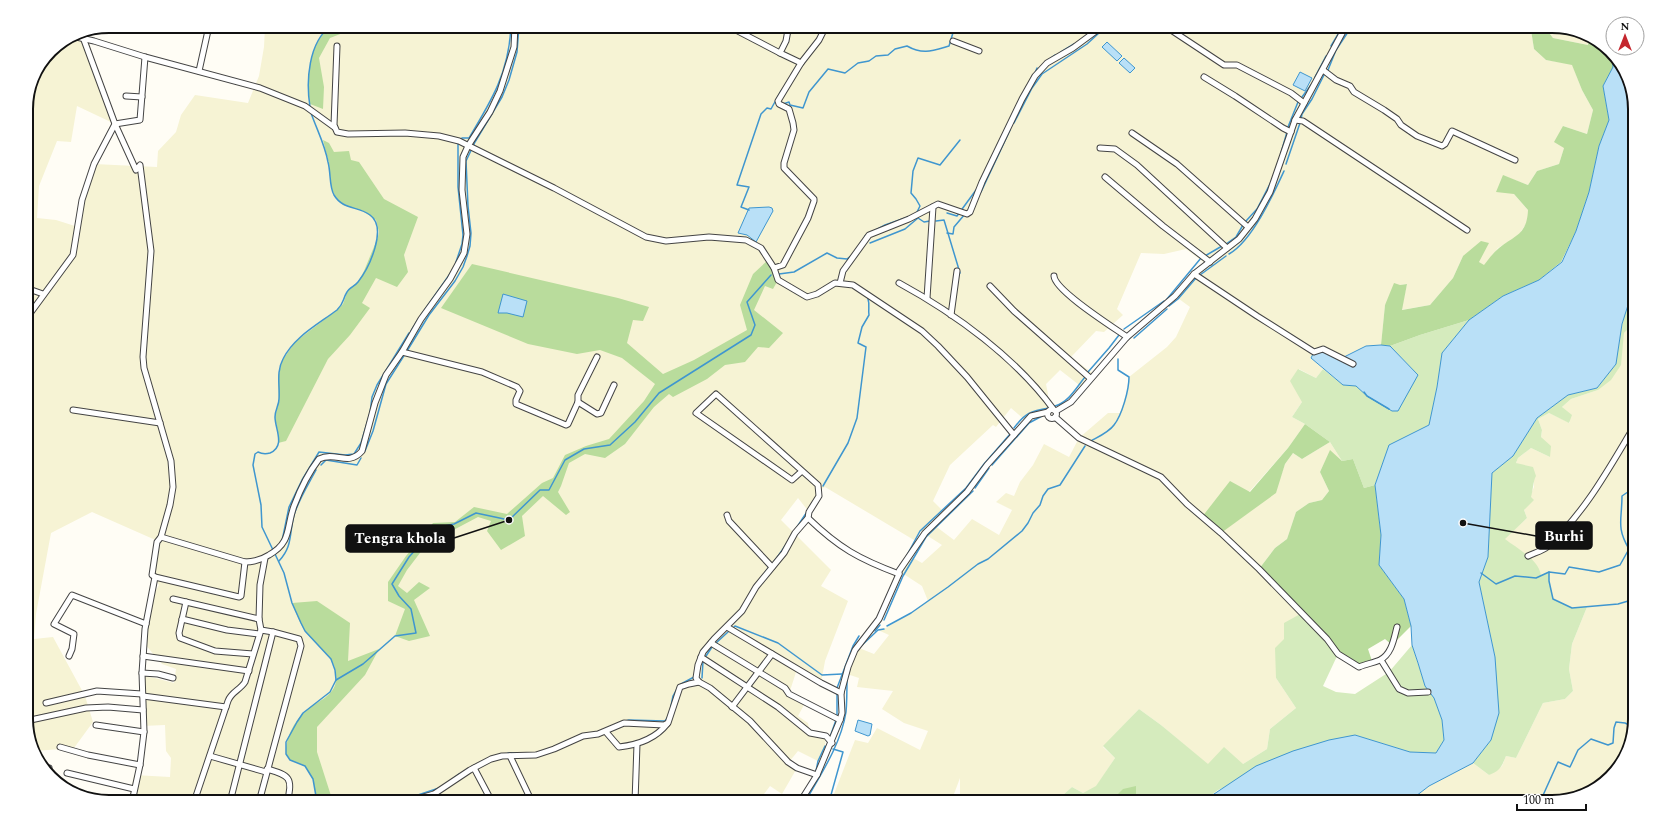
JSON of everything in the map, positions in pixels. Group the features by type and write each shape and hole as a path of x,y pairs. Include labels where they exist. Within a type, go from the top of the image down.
{"street":[{"path":"199,71 207,33"},
{"path":"161,537 245,562 252,562 267,556 278,550 286,538 294,504 319,459 329,456 352,459 358,456 362,451 379,391 386,375 402,352 421,319 450,279 464,253 467,234 462,190 463,157 468,146 490,112 500,91 514,47 515,33"},
{"path":"742,33 802,63"},
{"path":"780,53 786,41 787,33"},
{"path":"774,268 783,265 814,204 814,199 784,168 784,163 794,130 794,123 789,109 780,105 778,102 822,33"},
{"path":"840,283 844,271 869,235 909,219 938,204 962,213 967,214 970,212 982,182 1022,99 1035,76 1048,63 1073,48 1093,33"},
{"path":"1176,33 1224,65 1237,65 1291,93 1304,103"},
{"path":"804,795 817,775 832,743 842,713 841,693 848,667 855,650 879,619 899,571 908,556 925,533 959,500 987,464 1031,416 1048,412 1051,409 1055,410 1071,402 1127,336 1175,296 1194,274 1239,239 1255,219 1270,192 1295,120 1342,33"},
{"path":"83,38 145,57 260,88 305,106 334,127 337,132 343,134 405,133 439,136 459,141 554,188 646,237 666,241 709,237 746,240 761,248 774,268 778,280 807,297 817,294 835,283 853,285 922,331 959,368 1014,434"},
{"path":"83,38 114,124 136,170 140,165 151,251 143,357 144,368 170,461 173,487 170,505 161,537 157,542 152,575 154,577 146,624 142,673 144,732 140,765 133,795"},
{"path":"953,41 979,51"},
{"path":"334,127 337,46"},
{"path":"114,124 140,120 145,57"},
{"path":"1323,70 1336,80 1350,86 1354,92 1397,119 1401,125 1417,136 1442,146 1445,144 1452,132 1515,160"},
{"path":"1204,77 1291,132"},
{"path":"126,96 142,97"},
{"path":"1295,120 1303,121 1467,230"},
{"path":"33,309 73,255 82,200 94,164 114,124"},
{"path":"1132,133 1177,164 1236,215 1248,228"},
{"path":"1100,148 1115,149 1137,165 1227,248"},
{"path":"1104,177 1163,226 1210,262"},
{"path":"927,298 933,207"},
{"path":"951,315 957,271"},
{"path":"1194,274 1314,352 1323,349 1353,364"},
{"path":"1054,276 1055,281 1068,295 1127,336"},
{"path":"899,283 927,298 951,315 1013,364 1055,410 1055,417"},
{"path":"990,286 1014,311 1090,378"},
{"path":"33,290 43,294"},
{"path":"402,352 482,372 517,387 520,391 516,404 566,426 578,402 578,395 597,357"},
{"path":"578,402 599,414 601,413 614,385"},
{"path":"802,471 792,480 696,413 716,394 818,485 818,496 809,512 808,518 795,534 784,553 756,587 742,612 711,643 701,657 696,678 699,682 710,688 761,732 788,762 797,768 817,775"},
{"path":"73,410 160,423"},
{"path":"1048,412 1048,417 1055,417 1079,438 1161,477 1187,504 1221,533 1259,569 1327,639 1338,654 1359,668 1372,661 1381,660 1391,650 1397,627"},
{"path":"1528,556 1546,548 1587,503 1628,437"},
{"path":"727,515 734,527 772,567"},
{"path":"808,518 846,550 862,559 899,574"},
{"path":"196,795 226,707 232,694 243,686 260,632 260,585 267,556"},
{"path":"154,577 239,597 241,596 242,591 245,562"},
{"path":"69,656 72,649 74,634 54,624 72,596 146,624"},
{"path":"173,599 259,619"},
{"path":"186,602 179,635 184,639 215,651 253,654"},
{"path":"182,619 226,630 273,632 299,639 301,646 260,795"},
{"path":"727,627 821,683 841,693"},
{"path":"232,795 273,632"},
{"path":"711,643 759,671 785,688 789,694 840,720"},
{"path":"732,707 772,654"},
{"path":"143,656 205,663 248,671"},
{"path":"701,657 778,707 810,733 826,736 832,743"},
{"path":"1381,660 1400,689 1408,693 1428,692"},
{"path":"142,673 173,678"},
{"path":"606,732 619,747 637,744 655,735 668,723 680,687 699,682"},
{"path":"46,703 97,691 142,695 226,707"},
{"path":"33,719 91,707 143,710"},
{"path":"430,795 491,759 510,756 536,755 583,736 606,732 624,723 657,725 668,723"},
{"path":"96,726 144,732"},
{"path":"635,795 637,744"},
{"path":"60,747 88,755 140,765"},
{"path":"210,756 284,774 287,777 291,790 289,795"},
{"path":"510,756 529,795"},
{"path":"474,768 488,795"},
{"path":"66,773 134,790"}],"shaded area":[{"path":"265,33 1531,33 1534,49 1546,60 1572,64 1582,90 1593,110 1587,134 1563,126 1564,148 1559,164 1537,171 1528,185 1504,176 1514,194 1528,210 1528,221 1518,236 1498,248 1484,266 1479,262 1463,256 1453,278 1430,305 1401,310 1407,284 1400,285 1385,305 1381,345 1366,346 1341,358 1311,358 1323,369 1316,378 1299,369 1302,402 1292,417 1305,424 1288,448 1249,492 1202,517 1275,493 1285,464 1293,453 1302,459 1330,442 1342,461 1330,451 1320,472 1329,491 1322,500 1309,503 1296,512 1287,539 1275,548 1259,569 1302,613 1284,639 1276,678 1296,708 1270,729 1267,749 1243,764 1208,765 1161,725 1139,709 1103,747 1115,758 1096,787 1083,793 1072,787 1063,795 960,795 960,778 954,795 835,795 855,740 868,743 877,728 920,750 928,731 904,723 882,709 893,691 857,687 859,678 847,674 853,658 859,648 874,654 889,635 878,630 884,629 928,601 922,586 899,571 908,555 922,563 942,545 920,531 914,540 825,487 818,491 809,512 798,498 781,520 831,570 821,586 848,601 825,661 821,683 797,669 789,694 805,703 798,716 808,723 810,733 826,736 825,746 818,761 798,751 789,762 797,768 782,794 770,786 763,795 130,795 134,775 170,777 171,758 166,751 165,725 142,726 141,676 174,683 176,669 162,664 143,642 149,602 159,585 152,575 160,542 92,512 51,533 36,614 34,639 53,637 85,696 93,722 74,748 40,751 34,734 33,104 41,75 52,59 75,41 79,40 89,41 97,76 115,124 77,106 71,142 57,141 39,186 37,218 56,220 78,227 82,200 94,164 157,167 158,151 176,132 181,115 195,95 248,103 259,76","holes":["1186,249 1206,264 1175,296 1190,307 1176,337 1167,347 1129,377 1128,388 1120,413 1108,413 1079,438 1069,457 1044,444 1033,465 1020,482 1014,496 1006,493 996,502 1012,510 999,535 972,519 954,540 934,525 945,513 933,501 950,465 993,425 996,427 1011,408 1026,421 1038,413 1051,409 1047,400 1048,394 1046,384 1060,370 1083,388 1095,375 1071,357 1096,331 1104,332 1123,315 1117,309 1141,253 1164,254"]},
{"path":"1549,33 1567,34 1586,41 1588,42 1588,45 1553,38"},
{"path":"1628,329 1628,719 1625,739 1620,753 1602,776 1586,787 1567,794 1417,795 1429,786 1473,763 1489,775 1502,766 1506,756 1516,758 1543,703 1565,699 1573,691 1569,669 1572,644 1587,607 1572,608 1553,599 1549,581 1549,572 1541,576 1528,556 1504,539 1527,518 1524,510 1534,487 1534,479 1516,463 1518,458 1531,448 1550,457 1541,437 1542,430 1538,419 1549,413 1570,423 1562,407 1571,399 1598,390 1622,346 1624,333"}],"green space":[{"path":"324,33 343,33 330,38 319,58 324,87 323,109 310,104 308,83 311,61 318,41"},
{"path":"1531,33 1549,33 1553,38 1588,45 1588,42 1602,52 1613,64 1613,67 1603,86 1609,120 1599,146 1589,192 1576,231 1561,262 1539,280 1503,296 1469,320 1390,346 1381,345 1385,305 1394,283 1400,285 1407,284 1402,310 1430,305 1453,278 1463,256 1481,241 1489,243 1479,262 1484,265 1497,250 1523,230 1527,218 1528,210 1514,194 1496,192 1503,175 1528,185 1537,171 1559,164 1564,148 1554,142 1563,126 1587,134 1593,110 1582,90 1572,65 1546,60 1534,49"},
{"path":"323,140 329,143 334,152 349,151 351,160 359,162 384,199 418,217 404,255 408,272 397,287 376,278 362,303 370,308 350,335 328,359 286,441 278,443 279,438 275,417 279,400 278,378 282,361 295,342 343,304 348,290 358,282 364,271 379,232 376,220 363,211 343,205 335,196 331,187 329,163"},
{"path":"769,259 778,280 773,289 765,286 754,310 783,333 769,348 758,347 745,362 725,365 707,379 673,397 669,394 654,407 625,444 605,458 585,454 569,463 558,492 570,512 566,515 543,496 522,516 525,536 501,550 487,531 491,521 478,517 444,535 436,532 407,570 398,586 407,593 419,582 430,588 414,600 430,636 409,641 395,636 405,609 388,601 388,582 406,556 433,523 455,522 474,507 507,514 542,483 553,478 565,455 586,446 609,439 644,401 655,384 622,358 600,350 577,354 528,344 441,308 472,264 618,298 649,307 643,321 633,320 627,343 663,374 694,360 747,330 740,305 753,274"},
{"path":"1628,305 1628,329 1624,333 1621,365 1611,380 1598,390 1571,399 1562,407 1572,415 1569,423 1549,413 1538,419 1542,430 1541,437 1551,446 1550,457 1531,448 1518,458 1516,463 1533,467 1536,476 1531,497 1534,500 1524,510 1527,518 1505,539 1532,559 1541,575 1549,572 1549,582 1553,599 1572,608 1587,607 1572,644 1569,669 1573,691 1565,699 1543,703 1516,758 1506,756 1500,768 1496,772 1489,775 1473,763 1491,740 1495,657 1479,582 1488,557 1492,473 1513,456 1537,418 1568,395 1597,388 1616,364 1622,324"},
{"path":"1469,320 1442,353 1429,425 1389,445 1375,485 1364,488 1353,459 1342,461 1330,442 1305,424 1292,417 1302,402 1290,381 1298,369 1316,378 1323,369 1343,385 1356,386 1367,396 1392,411 1418,375 1390,346"},
{"path":"1305,424 1330,442 1302,459 1293,453 1285,464 1276,493 1221,533 1202,517 1230,481 1250,492 1288,448"},
{"path":"1330,450 1342,461 1353,459 1364,488 1375,485 1381,535 1379,565 1404,599 1411,626 1392,645 1385,639 1368,649 1372,661 1359,667 1338,654 1259,569 1275,548 1287,539 1296,512 1309,503 1322,500 1329,491 1320,472"},
{"path":"317,601 350,623 348,661 379,649 365,675 317,727 317,752 331,795 316,795 313,779 305,766 290,760 286,754 289,735 295,723 303,713 325,698 332,691 336,681 336,673 331,659 305,631 299,621 292,603"},
{"path":"1302,613 1338,654 1323,686 1336,692 1355,694 1389,672 1412,645 1425,686 1434,698 1442,720 1444,740 1436,753 1410,752 1355,735 1218,790 1211,795 1136,795 1136,787 1122,795 1063,795 1072,787 1083,793 1096,786 1115,758 1103,746 1139,709 1161,725 1208,764 1224,747 1243,764 1267,749 1270,729 1296,708 1276,678 1275,648 1284,639 1284,623"},
{"path":"1136,786 1136,795 1117,795 1123,789"}],"water":[{"path":"1107,42 1122,56 1117,61 1102,47"},
{"path":"1124,58 1135,68 1130,73 1119,63"},
{"path":"1613,64 1624,85 1628,104 1628,305 1622,324 1616,364 1597,388 1568,395 1537,418 1513,456 1492,473 1488,557 1479,582 1495,657 1499,713 1491,740 1473,763 1429,786 1417,795 1212,795 1256,766 1293,751 1329,740 1355,735 1410,752 1436,753 1444,740 1442,720 1434,698 1425,686 1412,645 1411,626 1404,599 1379,565 1381,535 1375,485 1389,445 1429,425 1442,353 1469,320 1503,296 1539,280 1562,262 1576,231 1589,192 1599,146 1609,120 1603,86 1613,67"},
{"path":"1300,72 1312,78 1305,91 1293,85"},
{"path":"749,208 772,208 773,211 756,242 747,235 738,233"},
{"path":"503,294 527,301 523,317 507,313 498,313"},
{"path":"1366,346 1390,346 1418,375 1398,411 1392,411 1367,396 1356,386 1343,385 1311,358 1314,352 1323,349 1342,358"},
{"path":"858,720 872,724 870,735 868,736 855,731"}],"waterway":[{"path":"310,107 308,86 310,63 317,42 323,33"},
{"path":"460,140 462,138 469,138 492,98 507,58 511,33"},
{"path":"407,351 429,315 455,281 467,256 470,246 471,233 466,161 475,142 502,97 509,80 517,52 518,33"},
{"path":"783,104 789,102 790,105 803,108 809,92 828,69 845,73 858,63 869,61 876,56 888,55 895,49 907,46 913,49 932,51 949,46 953,33"},
{"path":"1014,123 1032,88 1042,74 1087,44 1099,33"},
{"path":"1331,46 1339,33"},
{"path":"1328,70 1336,50 1347,33"},
{"path":"1061,52 1074,44"},
{"path":"1048,60 1055,55"},
{"path":"1315,77 1326,56"},
{"path":"1035,73 1037,68"},
{"path":"1301,119 1302,114 1312,99 1324,75"},
{"path":"1302,97 1314,81"},
{"path":"749,210 741,207 749,187 737,185 761,114 767,108 771,109 781,91"},
{"path":"1288,127 1298,102"},
{"path":"273,550 262,527 261,505 253,465 255,454 258,452 264,454 270,453 278,446 279,442 275,417 279,401 279,374 281,364 293,344 340,307 345,295 358,282 367,267 375,248 377,238 375,221 370,215 361,210 346,206 334,195 331,188 327,156 311,113"},
{"path":"1286,164 1300,123"},
{"path":"981,192 1010,130"},
{"path":"1281,153 1287,132"},
{"path":"917,212 920,206 911,193 913,171 918,158 940,165 960,140"},
{"path":"456,262 462,244 463,235 458,187 458,144"},
{"path":"1229,254 1238,248 1254,228 1268,204 1284,171"},
{"path":"1246,221 1257,209 1272,180"},
{"path":"947,213 957,216 976,190"},
{"path":"947,233 953,234 954,227 965,214"},
{"path":"865,236 885,225 911,216"},
{"path":"870,243 905,229 918,218 924,222 930,221"},
{"path":"936,221 944,220 960,273"},
{"path":"1226,244 1236,237 1243,225"},
{"path":"1205,256 1222,246"},
{"path":"779,274 794,272 827,253 837,258 847,259 852,255"},
{"path":"1200,275 1226,256"},
{"path":"1167,299 1201,258"},
{"path":"421,315 452,271"},
{"path":"316,795 313,779 305,766 290,760 286,754 286,742 303,713 330,692 336,680 363,664 395,636 416,633 411,609 399,596 392,584 409,557 435,528 454,524 476,513 509,520 540,490 549,490 565,460 584,449 610,445 635,422 659,393 751,335 755,325 747,302 771,275"},
{"path":"1169,306 1178,299 1196,278"},
{"path":"823,486 848,443 857,418 866,347 858,343 862,327 869,315 868,299"},
{"path":"1124,329 1164,301"},
{"path":"1134,338 1167,309"},
{"path":"411,331 419,318"},
{"path":"282,541 289,507 302,480 319,452 345,455 354,454 361,443 370,413 372,397 377,385 409,333"},
{"path":"1088,372 1119,335"},
{"path":"365,451 373,431 386,384 405,354"},
{"path":"1091,441 1112,428 1120,415 1128,389 1129,377 1118,370 1118,359"},
{"path":"1055,406 1068,398 1085,377"},
{"path":"1364,392 1367,396 1389,409"},
{"path":"1014,428 1025,416 1037,410 1049,408"},
{"path":"992,465 1029,423 1042,416"},
{"path":"906,557 920,531 966,488 984,464 1011,433"},
{"path":"887,626 911,613 978,564 988,559 1022,531 1033,513 1040,505 1043,496 1048,489 1060,485 1085,446"},
{"path":"321,465 326,460 357,465 361,458"},
{"path":"975,488 989,468"},
{"path":"279,561 289,545 292,522 296,509 316,470"},
{"path":"884,620 903,576 926,537 973,491"},
{"path":"1628,492 1622,496 1621,529 1622,535 1628,547"},
{"path":"772,564 807,512"},
{"path":"1481,573 1496,584 1515,576 1536,578 1549,572 1565,574 1569,567 1599,572 1620,565 1628,551"},
{"path":"275,554 284,573 292,603 301,623 305,631 331,659 335,670 336,680"},
{"path":"764,574 769,567"},
{"path":"1549,572 1549,581 1553,599 1572,608 1618,604 1628,601"},
{"path":"875,631 880,625"},
{"path":"733,628 735,626 778,643 822,675 842,674"},
{"path":"860,647 878,630 884,629"},
{"path":"716,643 728,632"},
{"path":"837,688 853,646 859,636"},
{"path":"706,656 712,647"},
{"path":"702,678 703,661"},
{"path":"681,684 694,677"},
{"path":"809,795 824,770 840,736 846,712 847,677"},
{"path":"671,706 673,696 678,687"},
{"path":"837,694 837,716"},
{"path":"618,723 629,720 665,721 668,717"},
{"path":"830,737 836,720"},
{"path":"1543,795 1558,762 1570,767 1578,750 1591,739 1608,745 1613,743 1616,722 1627,724"},
{"path":"816,771 818,761 825,746"},
{"path":"831,795 843,752 833,749"},
{"path":"508,753 528,753"},
{"path":"451,780 459,774"},
{"path":"418,795 439,788"}],"place":[{"name":"Tengra khola","path":"509,520"},
{"name":"Burhi","path":"1463,523"}]}
